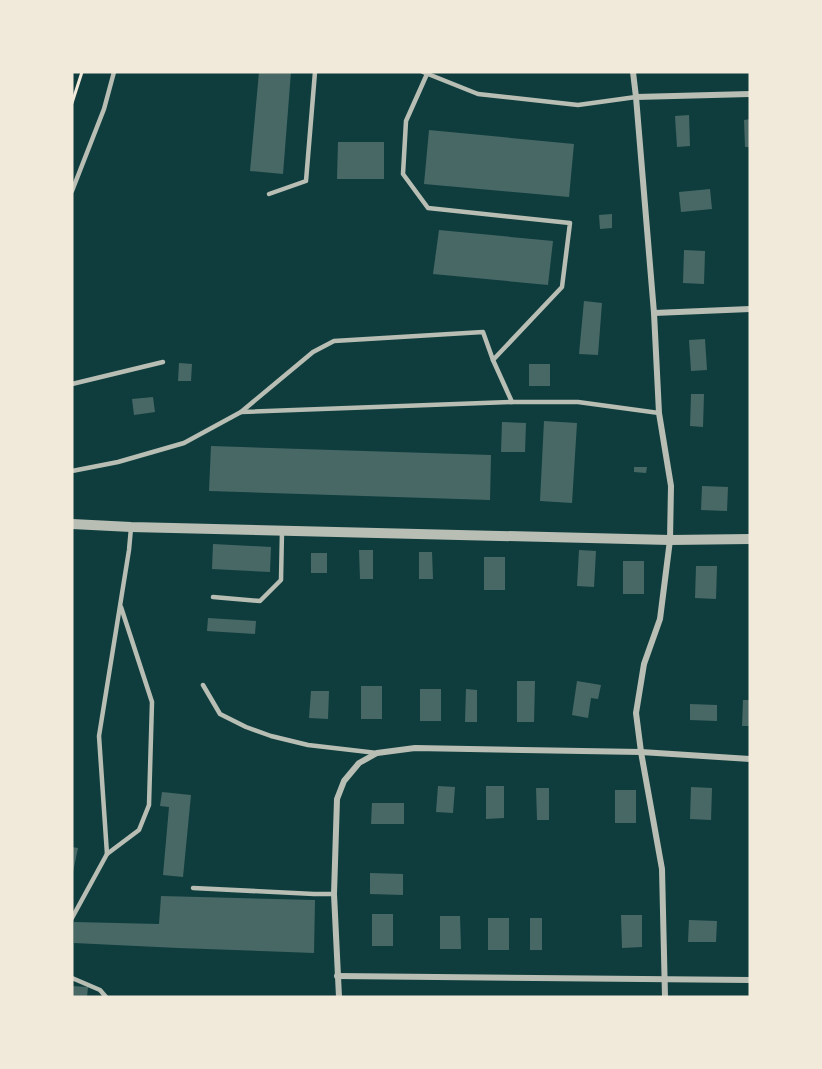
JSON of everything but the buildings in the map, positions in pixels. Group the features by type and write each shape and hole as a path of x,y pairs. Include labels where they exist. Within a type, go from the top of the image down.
{"street":[{"path":"633,72 654,313 659,413 671,486 670,540 660,619 644,664 636,713 662,868 664,997"},
{"path":"636,97 750,94"},
{"path":"654,313 750,309"},
{"path":"72,524 670,540 750,539"},
{"path":"339,997 334,894 337,799 344,781 359,764 377,753 414,748 641,752 750,759"},
{"path":"337,976 750,980"}],"lane":[{"path":"72,191 104,109 114,72"},
{"path":"269,194 306,181 315,72"},
{"path":"492,360 562,287 570,223 428,208 403,174 406,122 425,73 478,94 578,105 636,97"},
{"path":"72,471 118,462 184,443 241,412 313,352 334,341 483,332 492,360 512,402"},
{"path":"72,384 163,362"},
{"path":"241,412 512,402 578,402 659,413"},
{"path":"107,854 99,736 129,550 130,527"},
{"path":"213,597 260,601 281,580 282,531"},
{"path":"72,918 107,854 140,830 149,805 152,702 120,606"},
{"path":"203,685 220,714 246,727 308,745 377,753"},
{"path":"193,888 334,894"},
{"path":"72,978 100,990 106,997"}],"path":[{"path":"72,103 82,72"}]}
